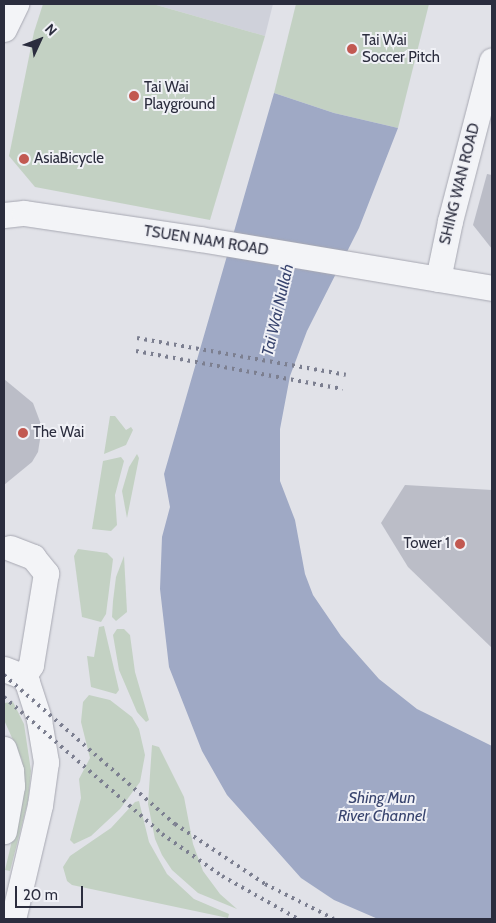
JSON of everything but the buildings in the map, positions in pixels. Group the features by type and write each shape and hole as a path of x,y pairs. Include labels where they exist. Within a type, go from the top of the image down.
{"street":[{"path":"4,29 16,4"},
{"name":"SHING WAN ROAD","path":"438,279 482,137 492,60"},
{"name":"TSUEN NAM ROAD","path":"10,210 200,239 492,288"},
{"path":"10,548 34,557 46,573 31,665 13,673 31,690 40,720 46,762 40,804 22,874 13,919"},
{"path":"4,749 12,786 4,831"}],"shaded area":[{"path":"153,4 273,4 265,36"}],"green space":[{"name":"Tai Wai Playground","path":"43,4 153,4 265,36 210,220 35,187 9,156 34,32"},
{"name":"Tai Wai Soccer Pitch","path":"296,4 429,4 398,128 334,113 274,93"},
{"path":"110,416 115,416 126,430 131,427 133,430 126,445 104,454"},
{"path":"137,454 139,458 127,518 122,491 129,467"},
{"path":"121,457 124,461 115,495 117,525 111,531 92,529 103,461"},
{"path":"78,549 107,553 113,559 106,614 101,622 82,617 74,556"},
{"path":"124,556 127,612 116,621 112,617 113,601 116,577"},
{"path":"104,626 119,690 116,694 91,687 87,656 94,657 99,627"},
{"path":"117,629 124,629 130,635 135,672 149,720 146,722 137,712 119,670 113,635"},
{"path":"89,695 110,700 132,717 139,729 145,755 140,782 120,809 91,836 74,844 70,840 81,798 79,779 90,758 81,722 83,702"},
{"path":"13,702 24,724 31,771 28,801 10,871 5,870 24,790 22,760 4,720 4,703"},
{"path":"152,745 159,747 184,797 193,844 203,871 220,894 237,909 198,893 172,870 162,855 155,839 148,804"},
{"path":"139,801 149,842 167,874 194,899 229,914 228,918 72,885 67,881 63,867 70,856 111,828 135,802"}],"water":[{"name":"Shing Mun River Channel","path":"274,93 334,113 398,128 359,228 307,331 290,376 280,429 280,481 295,520 305,574 313,595 341,636 379,679 417,709 492,746 492,919 378,919 334,900 301,878 227,795 202,751 169,667 160,589 162,537 170,507 164,474"}],"railway":[{"path":"137,338 346,375"},
{"path":"136,351 343,389"},
{"path":"4,675 175,824 265,884 334,919"},
{"path":"4,697 162,834 222,876 298,919"}],"place":[{"name":"Tai Wai Soccer Pitch","path":"352,49"},
{"name":"Tai Wai Playground","path":"134,96"},
{"name":"AsiaBicycle","path":"24,159"},
{"name":"The Wai","path":"23,433"},
{"name":"Tower 1","path":"460,544"}],"water label":[{"name":"Tai Wai Nullah","path":"278,310"}]}
